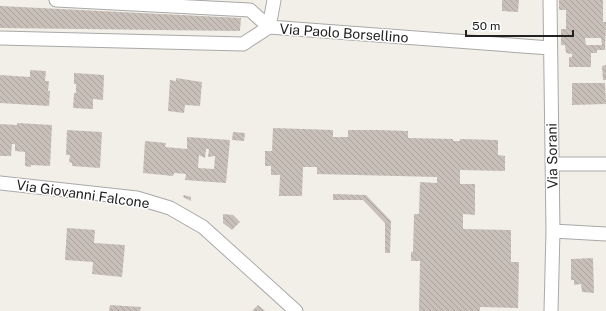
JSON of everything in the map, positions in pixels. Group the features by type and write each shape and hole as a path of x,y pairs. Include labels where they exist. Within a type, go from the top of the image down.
{"street":[{"path":"56,0 250,10 269,27"},
{"path":"269,27 274,0"},
{"name":"Via Sorani","path":"550,0 553,231 551,311"},
{"name":"Via Paolo Borsellino","path":"0,38 243,44 269,27 550,48"},
{"path":"552,164 606,164"},
{"name":"Via Giovanni Falcone","path":"0,183 137,198 170,208 203,227 296,311"},
{"path":"553,231 606,234"}],"building":[{"path":"502,0 519,0 518,12 502,11"},
{"path":"559,0 603,0 603,22 606,22 605,50 597,50 597,53 591,53 591,67 569,67 569,57 572,57 572,54 566,53 565,45 561,45 561,29 566,29 566,10 559,10","holes":["585,38 601,38 602,45 586,45"]},
{"path":"0,6 241,18 240,31 0,28"},
{"path":"606,65 606,80 603,80 602,66"},
{"path":"30,70 46,71 45,81 49,81 48,91 50,91 49,106 0,103 0,75 30,77"},
{"path":"74,73 104,75 103,100 93,99 93,109 73,108 74,93 76,93"},
{"path":"176,78 202,82 200,106 185,105 184,113 168,111 170,80 176,81"},
{"path":"572,83 605,83 606,104 572,105"},
{"path":"17,123 52,125 50,166 25,166 25,152 15,151 15,144 12,144 11,156 0,156 0,124 17,125"},
{"path":"273,128 333,130 333,137 348,137 348,130 378,130 408,131 408,138 453,139 453,141 460,141 460,139 498,140 498,155 505,156 505,171 460,170 460,184 475,184 475,215 463,214 463,229 511,230 511,262 519,262 518,308 480,307 480,311 419,311 420,261 411,261 411,252 413,252 414,214 419,214 420,182 437,183 437,177 317,174 317,167 303,167 302,196 279,196 280,175 271,175 271,166 265,166 265,151 272,151"},
{"path":"67,130 102,132 100,168 72,166 72,163 69,162 70,155 66,155"},
{"path":"233,132 245,133 244,141 232,140"},
{"path":"187,137 230,140 226,183 185,180 186,174 174,173 173,176 143,173 145,141 166,143 165,147 187,149","holes":["206,149 209,149 208,157 215,156 214,169 198,168 199,155 205,158"]},
{"path":"333,194 366,195 391,221 390,253 385,253 385,223 363,200 333,200"},
{"path":"184,195 191,197 191,201 183,197"},
{"path":"223,214 233,215 240,222 232,230 223,223"},
{"path":"67,228 95,230 94,243 125,245 122,277 92,274 93,262 65,260"},
{"path":"593,258 594,293 582,292 581,284 574,285 574,280 571,280 571,259"},
{"path":"110,305 141,307 140,311 109,311"},
{"path":"258,305 265,311 252,311"}]}
